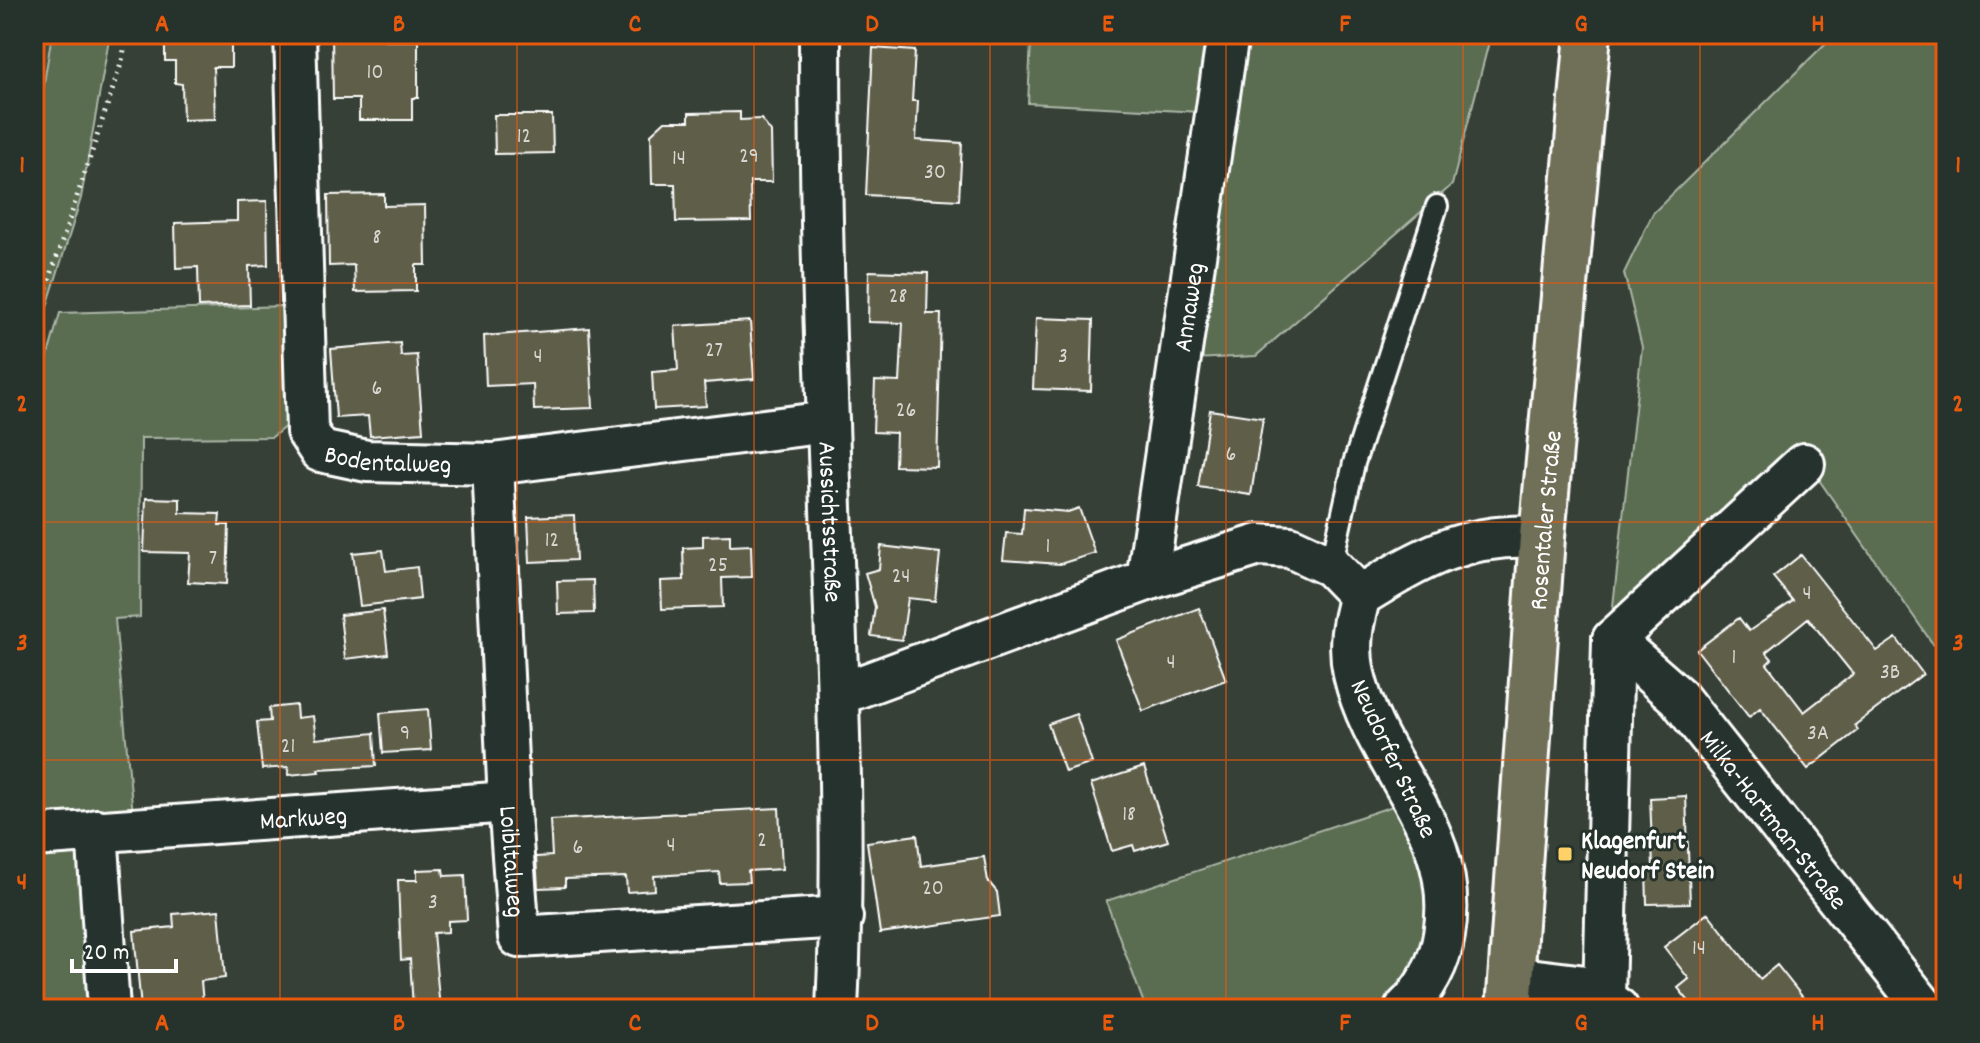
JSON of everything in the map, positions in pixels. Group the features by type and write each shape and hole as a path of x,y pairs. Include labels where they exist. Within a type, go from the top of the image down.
{"main road":[{"name":"Rosentaler Straße","path":"1510,993 1542,537 1588,34"}],"street":[{"name":"Bodentalweg","path":"295,34 307,431 320,451 367,461 493,464 828,422"},
{"name":"Aussichtsstraße","path":"820,34 828,422 840,694 842,917 837,1009"},
{"name":"Annaweg","path":"1147,580 1228,34"},
{"name":"Loibltalweg","path":"493,464 509,802 519,937 842,917"},
{"path":"1611,1003 1613,640 1804,464"},
{"path":"840,694 1147,580 1259,545 1290,547 1331,566 1360,596 1412,564 1460,544 1505,535 1542,537"},
{"name":"Neudorfer Straße","path":"1360,596 1350,630 1354,674 1366,709 1435,839 1445,878 1448,914 1441,952 1419,997 1405,1009"},
{"name":"Milka-Hartman-Straße","path":"1613,640 1678,697 1925,1009"},
{"name":"Markweg","path":"34,836 509,802"},
{"path":"97,830 109,1009"},
{"path":"1510,993 1586,986 1611,1003"}],"lane":[{"path":"1331,566 1354,463 1437,206"}],"path":[{"path":"34,326 122,61 127,34"}],"shaded area":[{"path":"34,34 52,34 34,143"}],"green space":[{"path":"52,34 110,34 81,198 34,348 34,144"},
{"path":"1016,34 1211,34 1201,112 1028,103 1031,40"},
{"path":"1242,34 1491,34 1452,185 1256,356 1194,359"},
{"path":"1835,34 1946,34 1946,663 1801,454 1611,624 1642,347 1624,273 1653,213"},
{"path":"287,306 291,422 272,437 141,438 140,617 115,619 133,815 34,824 34,404 60,313"},
{"path":"1396,805 1430,869 1434,927 1409,986 1384,1009 1146,1009 1106,901"},
{"path":"62,845 86,858 95,1009 34,1009 34,847"}],"building":[{"path":"165,34 231,34 231,67 213,67 215,119 183,120 182,84 175,83 175,61 165,61"},
{"path":"332,34 385,34 385,41 418,41 418,98 412,98 412,120 359,120 359,99 333,99"},
{"path":"873,48 915,51 912,101 918,101 916,140 962,143 959,200 866,195"},
{"path":"740,112 740,120 761,119 771,132 772,182 750,182 751,221 676,222 675,184 652,184 651,134 665,121 689,121 689,113"},
{"path":"494,115 552,115 553,153 495,154"},
{"path":"384,194 384,206 425,205 426,265 416,265 416,291 355,292 354,265 329,266 328,195"},
{"path":"267,201 268,265 249,266 250,305 199,307 198,267 176,268 175,223 237,221 237,202"},
{"path":"869,271 928,273 927,314 941,314 937,467 895,466 896,433 873,432 875,381 900,382 903,323 868,322"},
{"path":"1036,318 1093,320 1091,391 1033,389"},
{"path":"750,321 754,379 704,383 706,406 654,409 652,372 678,370 675,326"},
{"path":"589,328 593,408 534,410 533,384 486,386 484,336"},
{"path":"400,343 401,356 417,355 423,432 370,436 368,416 336,418 331,349"},
{"path":"1210,410 1263,418 1251,495 1198,487"},
{"path":"146,498 180,499 180,513 220,514 219,525 229,525 227,584 188,582 190,553 144,552"},
{"path":"1024,508 1068,512 1079,508 1095,553 1060,564 1003,560 1006,533 1022,534"},
{"path":"574,515 576,560 530,562 528,517"},
{"path":"730,535 730,546 751,545 752,577 722,578 723,607 662,609 661,581 684,580 683,548 703,547 703,536"},
{"path":"881,546 940,553 935,601 908,598 902,640 871,636 875,607 865,573 879,569"},
{"path":"383,550 386,571 417,567 420,599 360,606 353,553"},
{"path":"1801,555 1877,651 1896,638 1923,674 1855,725 1858,730 1808,769 1760,708 1749,717 1697,650 1739,618 1749,631 1793,601 1773,577","holes":["1808,618 1853,674 1804,712 1767,664 1772,659 1766,652"]},
{"path":"593,580 594,613 558,614 557,581"},
{"path":"1199,608 1226,680 1143,711 1116,640"},
{"path":"383,610 388,654 345,659 340,615"},
{"path":"296,705 297,718 313,716 316,739 374,733 376,766 318,769 319,772 289,775 288,767 262,769 257,722 270,721 269,708"},
{"path":"428,709 431,750 383,753 380,713"},
{"path":"1076,714 1092,763 1065,772 1048,724"},
{"path":"1144,767 1168,841 1135,851 1133,845 1112,851 1091,784"},
{"path":"1686,796 1690,903 1647,904 1646,868 1653,868 1650,798"},
{"path":"779,808 782,869 748,871 749,882 720,883 719,872 654,876 655,890 627,892 626,877 565,879 565,887 538,888 536,857 552,856 550,820"},
{"path":"917,835 921,866 984,857 988,881 997,892 1000,916 880,933 867,842"},
{"path":"443,869 444,876 465,875 467,920 448,921 448,932 433,933 440,1009 413,1009 410,959 401,960 398,880 417,880 417,870"},
{"path":"219,910 225,978 201,981 203,1003 188,1004 189,1009 141,1009 134,931 174,927 173,914"},
{"path":"1708,913 1760,979 1777,965 1812,1009 1695,1009 1678,988 1689,979 1664,947"}],"railway":[{"path":"34,40 35,34"}],"place":[{"name":"Klagenfurt Neudorf Stein","path":"1565,854"}]}
